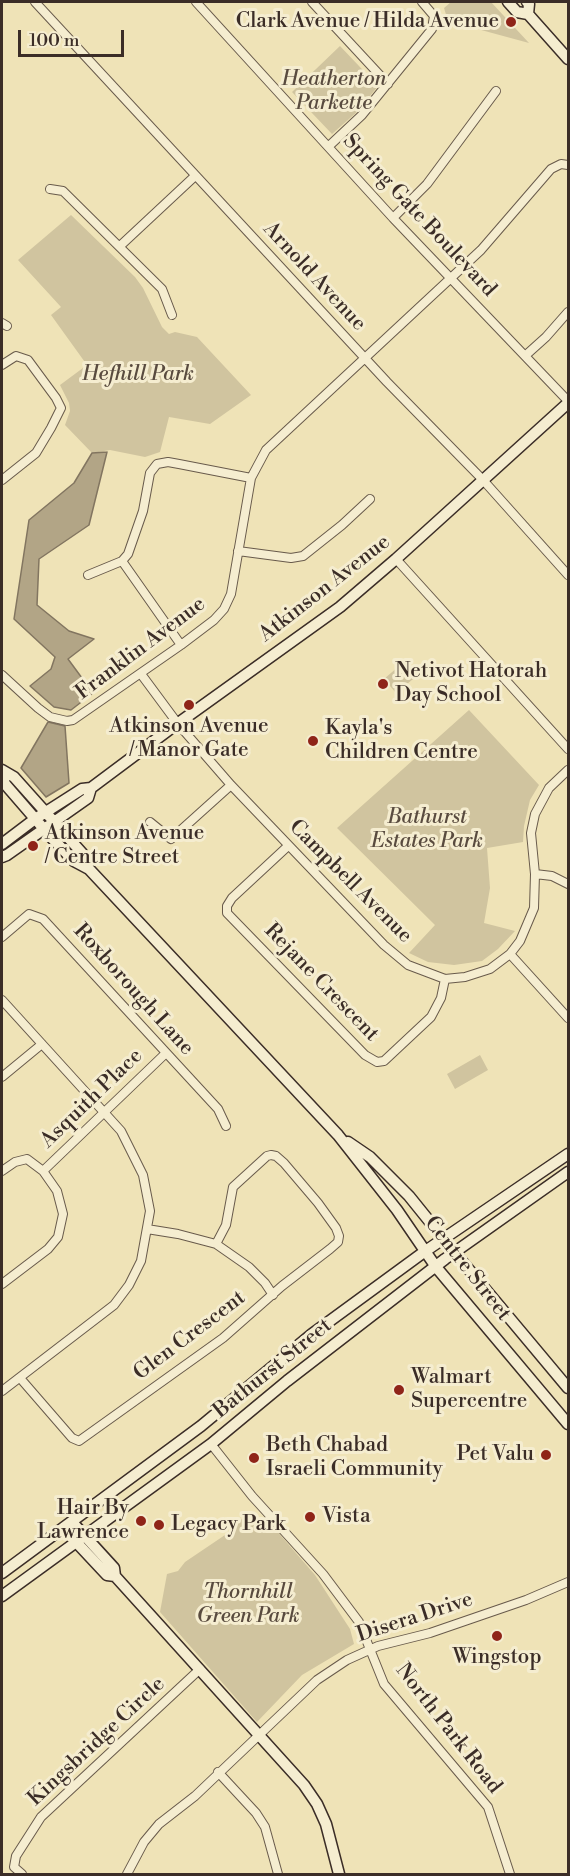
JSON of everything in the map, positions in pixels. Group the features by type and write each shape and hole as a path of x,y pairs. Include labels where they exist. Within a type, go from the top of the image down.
{"main road":[{"path":"508,2 517,12 528,14 568,59"},
{"path":"527,2 529,4 528,14"},
{"name":"Atkinson Avenue","path":"2,844 45,812 82,789 91,788 333,612 396,559 568,402"},
{"name":"Centre Street","path":"2,772 14,777 54,821 82,853 89,869"},
{"name":"Centre Street","path":"2,772 5,784 43,828 74,861 89,869 338,1135 418,1238 424,1252 568,1424"},
{"name":"Atkinson Avenue","path":"2,857 88,798 91,788"},
{"name":"Centre Street","path":"338,1135 370,1157 410,1196 454,1253 568,1388"},
{"name":"Bathurst Street","path":"2,1573 201,1426 312,1334 424,1252 568,1154"},
{"name":"Bathurst Street","path":"2,1596 211,1444 287,1381 454,1253 568,1172"},
{"path":"68,1525 80,1539 114,1568 115,1576 304,1785 317,1804 326,1824 332,1875"},
{"path":"330,1846 339,1875"}],"street":[{"name":"Arnold Avenue","path":"35,2 364,358 483,480 568,575"},
{"name":"Spring Gate Boulevard","path":"196,2 393,218 526,355 568,402"},
{"path":"312,2 388,84"},
{"path":"329,146 362,115 432,29 434,16 422,2"},
{"path":"393,218 427,184 496,91"},
{"name":"Franklin Avenue","path":"2,675 50,717 67,721 79,717 214,620 224,609 231,594 251,478 266,450 488,244 551,169 561,164 568,165"},
{"path":"120,246 195,176"},
{"path":"50,189 63,191 120,246 162,290 172,315"},
{"path":"526,355 568,312"},
{"path":"2,364 13,357 21,356 32,364 60,403 60,412 36,453 2,480"},
{"path":"88,575 122,561 128,554 143,511 150,473 156,464 168,462 251,478"},
{"path":"238,551 291,558 303,556 370,499"},
{"path":"396,559 568,748"},
{"path":"122,561 181,645"},
{"name":"Campbell Avenue","path":"141,674 178,724 231,785 394,954 420,971 445,980"},
{"path":"445,980 465,977 490,969 510,954 520,941 534,908 535,874 531,833 535,814 549,788 568,770"},
{"path":"150,822 171,839 231,785"},
{"name":"Rejane Crescent","path":"288,846 232,898 227,906 227,913 365,1055 377,1062 384,1061 431,1017 441,998 445,980"},
{"path":"535,874 552,876 568,884"},
{"name":"Roxborough Lane","path":"2,937 29,915 43,919 218,1108 226,1126"},
{"path":"510,954 568,1018"},
{"path":"2,1000 121,1131 143,1175 150,1211 141,1261 129,1285 114,1305 2,1391"},
{"path":"2,1077 42,1044"},
{"name":"Asquith Place","path":"43,1171 166,1053"},
{"path":"216,1244 226,1225 233,1186 267,1156 276,1156 318,1203 339,1236 338,1242 273,1295"},
{"path":"2,1171 15,1162 27,1159 43,1171 57,1191 62,1202 63,1214 58,1237 48,1249 2,1284"},
{"name":"Glen Crescent","path":"20,1378 72,1438 79,1441 222,1338 273,1295 249,1267 216,1244 147,1229"},
{"name":"North Park Road","path":"211,1444 252,1496 323,1574 359,1622 384,1683 488,1807 510,1875"},
{"name":"Disera Drive","path":"127,1875 131,1863 159,1824 195,1796 317,1680 347,1660 371,1650 430,1633 526,1600 568,1582"},
{"name":"Kingsbridge Circle","path":"22,1875 14,1867 16,1856 41,1817 200,1669"},
{"path":"218,1772 256,1812 265,1827 278,1875"}],"green space":[{"path":"451,2 491,2 529,43 448,21 444,8"},
{"name":"Heatherton Parkette","path":"340,46 378,86 358,111 332,134 292,92"},
{"name":"Hefhill Park","path":"71,215 135,277 143,288 162,327 169,334 175,332 197,337 251,395 210,424 169,417 160,452 145,457 110,450 92,453 65,425 70,411 69,403 60,385 87,365 51,315 61,307 18,260"},
{"path":"406,660 418,675 396,693 384,679"},
{"name":"Bathurst Estates Park","path":"469,710 539,785 530,800 523,842 487,848 490,888 484,923 515,931 498,949 482,961 454,965 428,962 409,953 435,925 337,828"},
{"path":"480,1055 488,1070 455,1089 447,1074"},
{"name":"Thornhill Green Park","path":"243,1518 255,1525 276,1530 315,1575 350,1629 354,1644 302,1675 257,1722 160,1612 167,1574 178,1571 185,1562 225,1535"}],"shaded area":[{"path":"107,452 89,525 39,559 37,605 69,631 94,639 68,659 93,693 71,710 54,707 30,686 51,669 55,657 14,619 29,520 74,483 92,453"},
{"path":"48,722 65,726 69,783 46,797 21,768"}],"place":[{"name":"Clark Avenue / Hilda Avenue","path":"511,22"},
{"name":"Netivot Hatorah Day School","path":"383,684"},
{"name":"Atkinson Avenue / Manor Gate","path":"189,705"},
{"name":"Kayla's Children Centre","path":"313,741"},
{"name":"Atkinson Avenue / Centre Street","path":"33,846"},
{"name":"Walmart Supercentre","path":"399,1390"},
{"name":"Pet Valu","path":"546,1455"},
{"name":"Beth Chabad Israeli Community","path":"254,1458"},
{"name":"Vista","path":"310,1517"},
{"name":"Hair By Lawrence","path":"141,1521"},
{"name":"Legacy Park","path":"159,1525"},
{"name":"Wingstop","path":"497,1636"}]}
